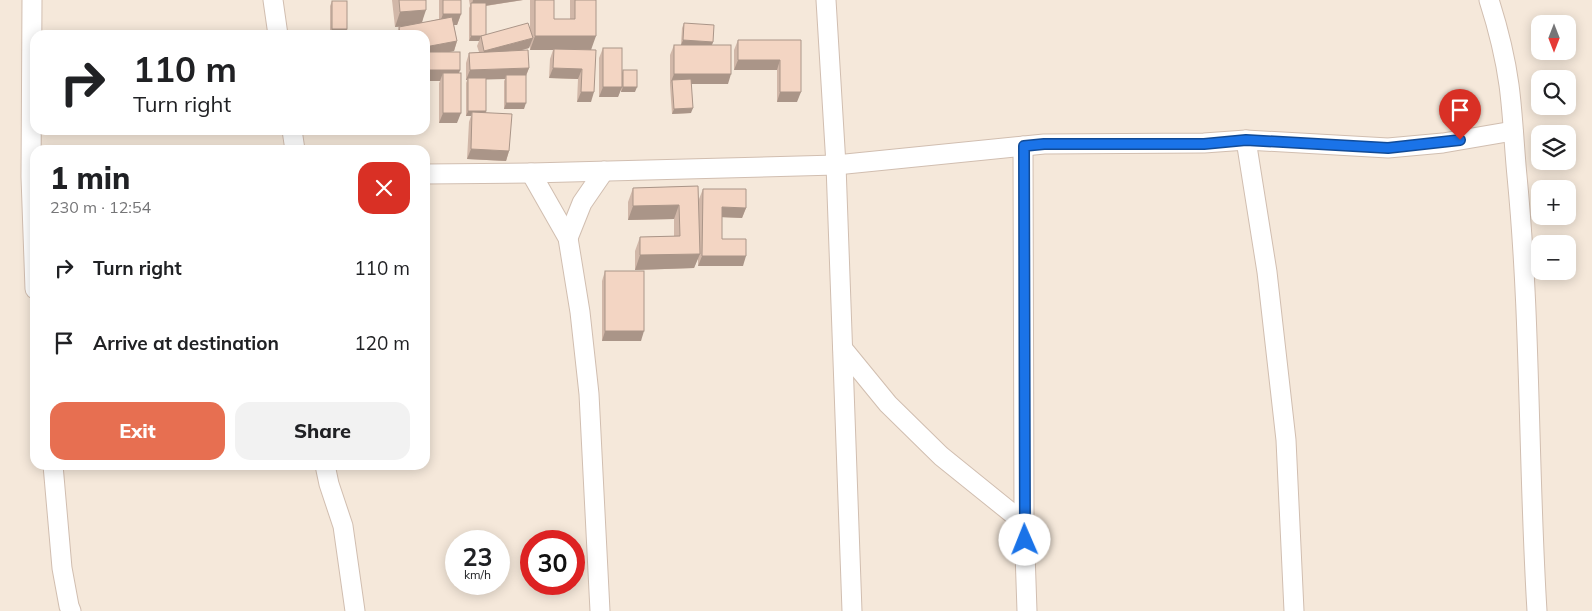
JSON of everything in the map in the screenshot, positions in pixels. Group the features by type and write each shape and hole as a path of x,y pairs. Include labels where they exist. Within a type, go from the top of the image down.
{"street":[{"path":"32,0 32,30"},
{"path":"273,0 277,30"},
{"path":"826,0 836,165 852,611"},
{"path":"1490,0 1501,39 1507,75 1522,239 1528,353 1532,530 1537,611"},
{"path":"430,174 836,165 1044,144 1204,144 1246,140 1388,148 1443,143 1513,131"},
{"path":"1246,140 1267,272 1286,440 1294,611"},
{"path":"1024,146 1024,523 1028,611"},
{"path":"568,238 582,203 604,171"},
{"path":"531,173 568,238 580,312 589,394 600,611"},
{"path":"843,349 888,404 941,456 1024,523"},
{"path":"53,470 62,568 71,611"},
{"path":"326,470 328,484 343,526 355,611"}],"shaded area":[{"path":"0,0 1592,0 1592,611 0,611"}],"building":[{"path":"399,0 426,0 426,10 400,12"},
{"path":"443,0 461,0 461,14 443,14"},
{"path":"535,0 554,0 554,19 575,19 575,0 596,0 596,36 535,36"},
{"path":"332,1 347,1 347,29 332,29"},
{"path":"471,3 486,3 486,35 471,36"},
{"path":"452,17 457,41 430,46 430,30 399,30 399,27"},
{"path":"528,23 533,38 484,51 481,36"},
{"path":"684,23 714,25 713,42 683,40"},
{"path":"738,40 801,40 801,92 780,92 780,60 738,60"},
{"path":"674,45 731,45 731,74 674,74"},
{"path":"603,48 622,48 622,87 603,87"},
{"path":"554,49 596,50 594,92 581,92 582,69 553,68"},
{"path":"528,50 529,68 470,70 469,53"},
{"path":"430,52 460,52 460,70 430,70"},
{"path":"623,70 637,70 637,87 623,87"},
{"path":"443,73 461,73 461,113 443,113"},
{"path":"506,75 526,75 526,103 506,103"},
{"path":"468,78 486,78 486,111 468,111"},
{"path":"691,79 693,108 674,109 672,80"},
{"path":"472,112 512,114 509,151 471,149"},
{"path":"698,186 700,254 640,255 640,237 680,236 679,205 633,206 633,188"},
{"path":"703,189 746,189 746,208 722,207 722,239 746,239 746,256 702,256"},
{"path":"605,271 644,271 644,331 605,331"}],"route":[{"path":"1025,540 1024,146 1044,144 1204,144 1246,140 1348,144 1388,148 1460,140"}]}
